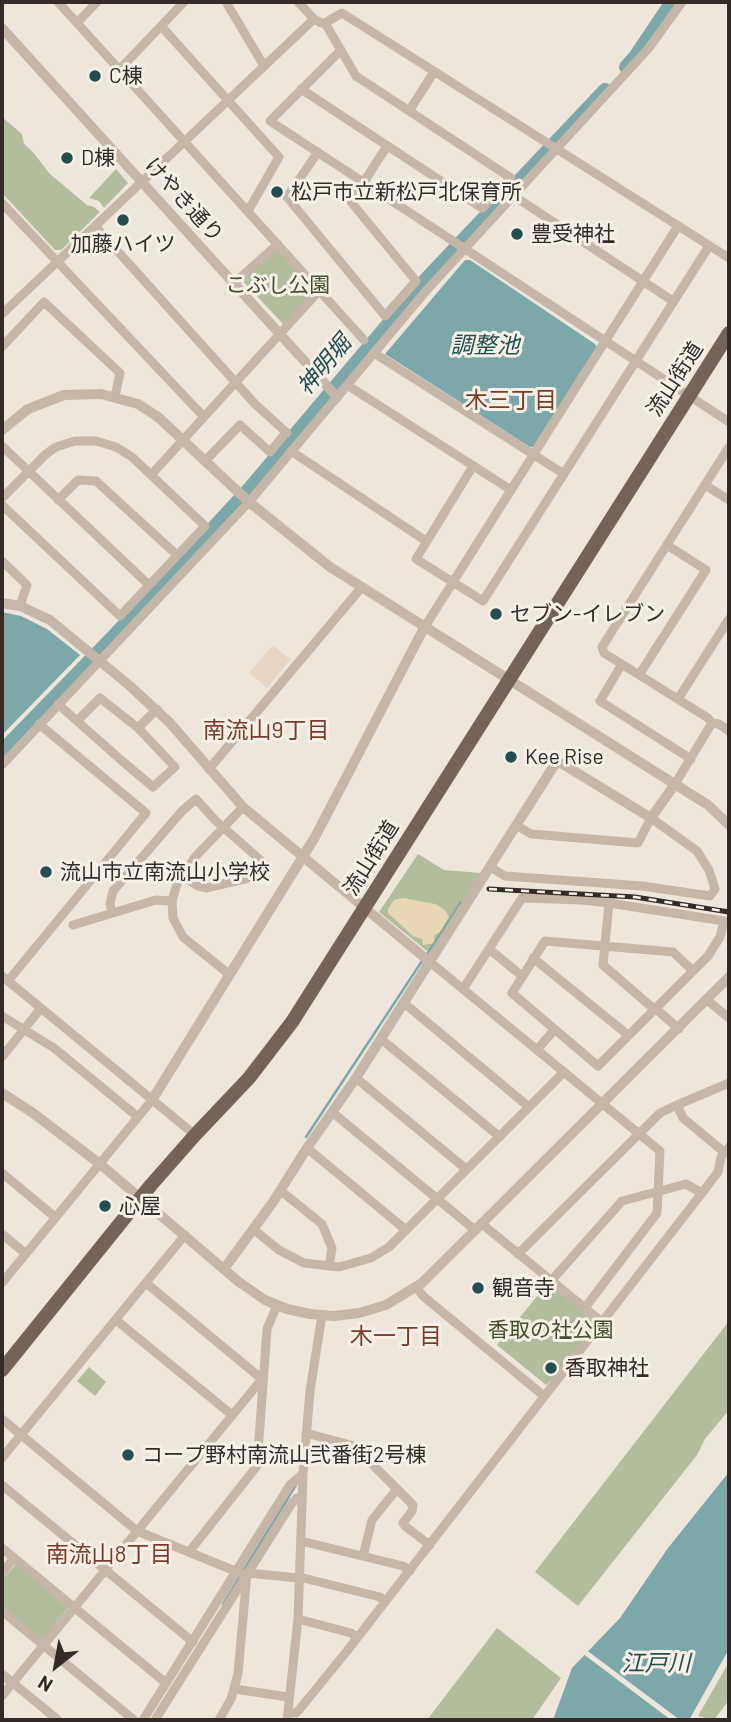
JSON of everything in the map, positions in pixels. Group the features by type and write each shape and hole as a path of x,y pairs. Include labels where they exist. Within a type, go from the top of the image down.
{"main road":[{"name":"流山街道","path":"2,1370 141,1199 281,1038 729,333"}],"street":[{"path":"58,2 364,340"},
{"path":"77,23 97,2"},
{"path":"120,69 184,2"},
{"path":"226,2 264,66"},
{"path":"298,2 314,19 325,23 356,76 511,178 482,208 301,89"},
{"path":"2,765 58,704 95,657 291,451 333,393 346,385 374,353 461,246 514,196 554,146 648,50 682,2"},
{"path":"325,23 342,13 729,258"},
{"path":"2,314 314,19"},
{"path":"161,26 279,156 247,211"},
{"name":"けやき通り","path":"2,28 333,393"},
{"path":"341,50 270,121 729,422"},
{"path":"409,111 435,72"},
{"path":"318,152 287,197 385,316 416,281 351,202 387,146"},
{"path":"514,196 673,301"},
{"path":"2,202 204,416"},
{"path":"95,226 255,404 286,434 270,452 240,425 205,461"},
{"path":"2,1283 152,1100 302,856 452,582 678,226"},
{"path":"234,284 278,244"},
{"path":"473,466 416,559 483,601 709,246"},
{"path":"151,475 319,291"},
{"path":"2,347 44,302 120,373 115,396"},
{"path":"374,353 564,474"},
{"path":"346,385 511,490"},
{"path":"2,430 28,409 64,395 94,393 115,396 149,410 245,498 313,554 425,628 708,805 728,822"},
{"path":"2,498 27,471 56,447 87,440 105,442 132,457 205,526 120,615 2,505"},
{"path":"2,446 149,585"},
{"path":"712,723 709,718 604,653 602,647 729,447"},
{"path":"291,451 426,541"},
{"path":"58,500 78,480 96,481 177,555"},
{"path":"705,485 729,500"},
{"path":"639,675 706,570 667,545"},
{"path":"2,561 27,584 20,606"},
{"path":"209,769 361,587"},
{"path":"2,603 20,606 50,620 95,657 157,709 243,807 660,1151 657,1213 584,1308"},
{"path":"678,699 729,619"},
{"path":"622,664 600,701 691,759"},
{"path":"58,704 77,721 153,787 175,767 138,728 100,698 77,721"},
{"path":"138,728 157,709"},
{"path":"516,825 531,834 638,844 651,818 675,785 712,723"},
{"path":"712,723 729,731"},
{"path":"39,724 146,813 5,978 195,1135"},
{"path":"224,1269 281,1191 306,1148 356,1078 516,825 558,762 651,818 697,851 715,889 710,896 642,886 505,876 490,867"},
{"path":"112,912 110,904 113,891 182,811 196,799 223,828 266,865 253,877 206,888 182,876"},
{"path":"230,975 183,937 173,918 172,901 174,890 195,857 243,807"},
{"path":"463,989 522,898 609,903 724,921 712,950 693,971 598,1066 514,996 513,990 545,940 673,952 693,971"},
{"path":"73,925 156,900 172,901"},
{"path":"609,903 603,965 679,1029"},
{"path":"489,949 522,976"},
{"path":"533,958 628,1035"},
{"path":"2,1093 100,1164 256,1294 276,1305 322,1315 346,1315 376,1309 416,1287 729,977"},
{"path":"707,1000 729,1018"},
{"path":"404,1003 529,1107"},
{"path":"2,1057 41,1008"},
{"path":"2,1016 54,1048 138,1117"},
{"path":"537,1050 554,1030"},
{"path":"381,1039 500,1137"},
{"path":"253,1229 293,1258 315,1265 351,1265 371,1258 389,1247 564,1072"},
{"path":"356,1078 466,1169"},
{"path":"518,1254 660,1113 729,1083"},
{"path":"322,1315 306,1433 298,1619 287,1716 299,1710 357,1638 718,1172 727,1149 683,1118 677,1105"},
{"path":"332,1112 437,1198 518,1254 602,1322"},
{"path":"306,1148 406,1230"},
{"path":"2,1173 55,1217"},
{"path":"551,1281 622,1201 687,1184 702,1193"},
{"path":"281,1191 322,1224 332,1248 329,1266"},
{"path":"2,1234 26,1254"},
{"path":"2,1458 185,1236"},
{"path":"145,1283 262,1379"},
{"path":"416,1287 422,1296 544,1396"},
{"path":"189,1552 257,1466 267,1329 276,1305"},
{"path":"116,1320 232,1415"},
{"path":"2,1696 262,1379"},
{"path":"2,1419 137,1531 243,1573 299,1578 380,1597 384,1601"},
{"path":"306,1433 354,1446 413,1505 403,1523 430,1545"},
{"path":"155,1720 243,1573 290,1485 303,1474"},
{"path":"2,1485 193,1642"},
{"path":"363,1556 372,1520 397,1489"},
{"path":"143,1720 193,1642 292,1503 302,1498"},
{"path":"301,1541 403,1566 410,1571"},
{"path":"2,1548 166,1683"},
{"path":"2,1573 14,1558"},
{"path":"219,1720 235,1689 241,1644 243,1573"},
{"path":"2,1611 134,1720"},
{"path":"298,1619 351,1633 357,1638"},
{"path":"2,1674 58,1720"},
{"path":"235,1689 288,1697"}],"green space":[{"path":"2,117 22,134 24,144 50,174 87,205 100,212 61,250 55,250 2,193"},
{"path":"116,169 128,183 104,208 99,201 89,198"},
{"name":"こぶし公園","path":"276,251 281,252 312,289 312,293 284,325 242,280"},
{"path":"418,854 444,870 481,873 432,951 427,951 379,912"},
{"name":"香取の社公園","path":"548,1283 597,1324 558,1374 546,1385 497,1345"},
{"path":"729,1321 729,1410 705,1439 697,1455 578,1606 535,1572"},
{"path":"89,1367 106,1382 95,1396 77,1381"},
{"path":"16,1564 68,1608 42,1641 2,1606 2,1580"},
{"path":"497,1628 561,1678 532,1720 427,1720"},
{"path":"729,1662 729,1700 714,1720 698,1716"}],"sand":[{"path":"403,898 435,904 445,910 449,917 441,931 434,936 435,943 423,945 422,939 413,936 388,913 394,900"}],"shaded area":[{"path":"273,645 290,659 267,688 249,673"}],"water":[{"name":"調整池","path":"465,260 470,260 597,347 533,447 385,354"},
{"path":"2,612 21,616 47,629 80,655 2,735"},
{"name":"江戸川","path":"729,1472 729,1649 689,1720 553,1720 572,1668 620,1618 668,1548"}],"pier":[{"path":"585,1649 680,1720 671,1720 582,1653"}],"waterway":[{"name":"神明堀","path":"626,67 672,2"},
{"name":"神明堀","path":"2,751 112,638 250,488 428,277 605,90"},
{"path":"426,956 461,902"},
{"path":"306,1137 422,961"},
{"path":"223,1604 296,1485"}],"railway":[{"path":"489,889 635,897 729,912"}],"place":[{"name":"C棟","path":"95,76"},
{"name":"D棟","path":"67,158"},
{"name":"松戸市立新松戸北保育所","path":"277,192"},
{"name":"加藤ハイツ","path":"123,220"},
{"name":"豊受神社","path":"517,234"},
{"name":"セブン-イレブン","path":"496,614"},
{"name":"Kee Rise","path":"511,757"},
{"name":"流山市立南流山小学校","path":"46,872"},
{"name":"心屋","path":"105,1206"},
{"name":"観音寺","path":"478,1288"},
{"name":"香取神社","path":"551,1368"},
{"name":"コープ野村南流山弐番街2号棟","path":"128,1455"}],"district":[{"name":"木三丁目","path":"511,400"},
{"name":"南流山9丁目","path":"266,730"},
{"name":"木一丁目","path":"396,1336"},
{"name":"南流山8丁目","path":"109,1554"}]}
